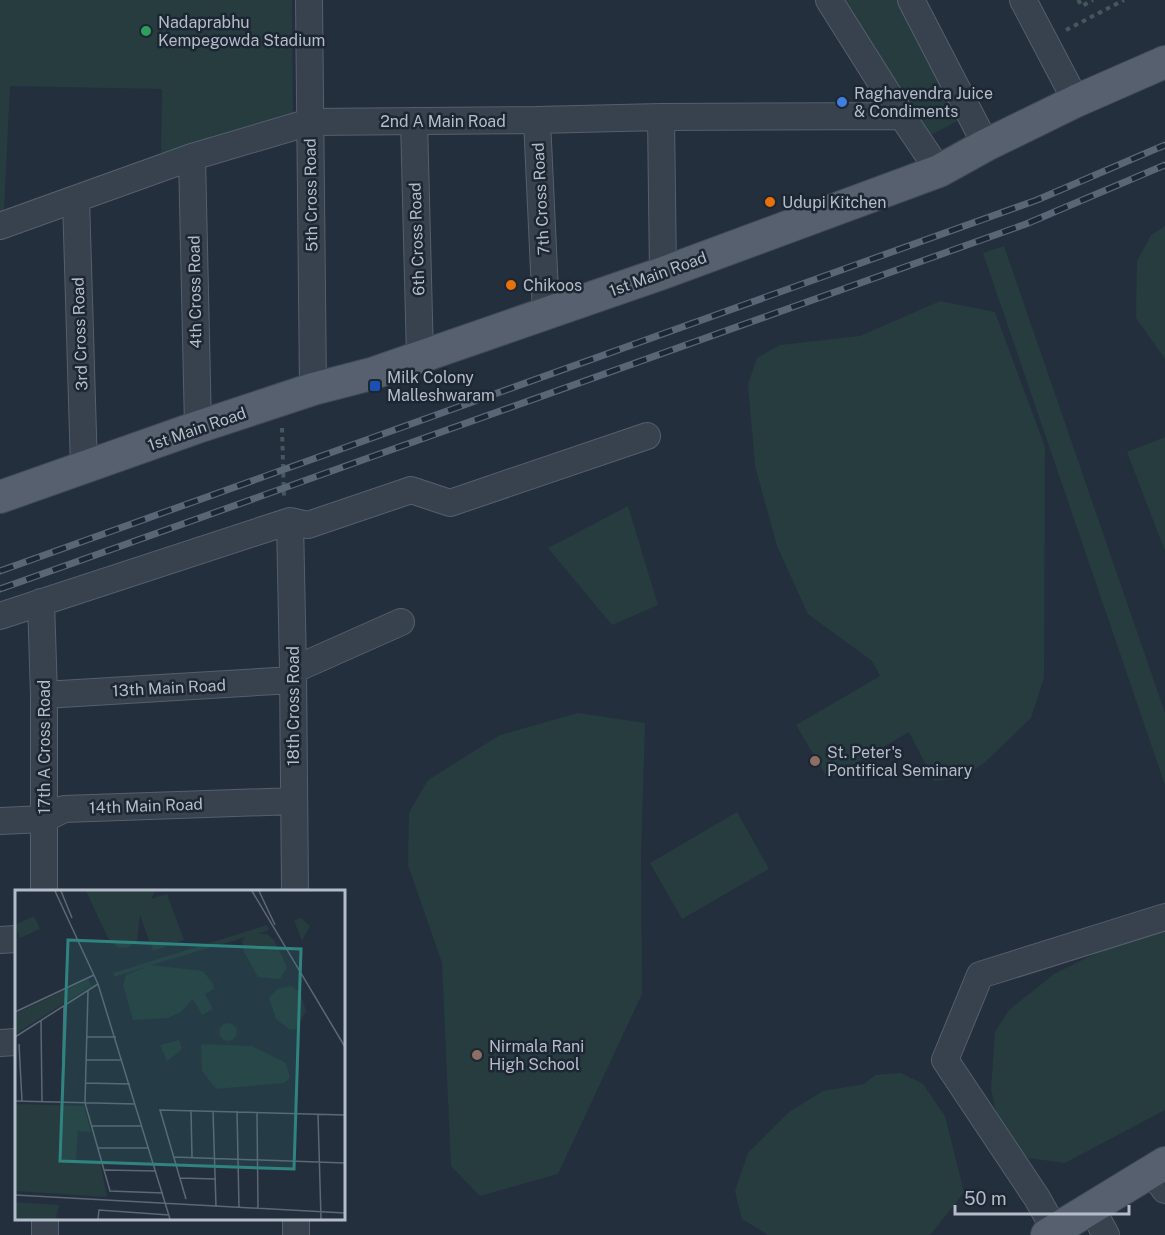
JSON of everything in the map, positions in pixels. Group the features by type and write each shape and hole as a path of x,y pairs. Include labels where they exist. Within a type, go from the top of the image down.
{"main road":[{"name":"1st Main Road","path":"0,497 198,427 371,374 663,273 939,171 1076,101 1165,62"},
{"path":"1051,1232 1099,1222 1161,1175"}],"street":[{"name":"5th Cross Road","path":"309,0 313,390"},
{"path":"829,0 939,171"},
{"path":"911,0 986,145"},
{"path":"1023,0 1076,101"},
{"name":"2nd A Main Road","path":"0,226 192,158 310,122 902,116"},
{"path":"661,117 663,273"},
{"name":"7th Cross Road","path":"537,120 546,313"},
{"name":"6th Cross Road","path":"414,121 420,357"},
{"name":"4th Cross Road","path":"192,158 198,427"},
{"name":"3rd Cross Road","path":"76,199 84,468"},
{"path":"0,616 286,522 308,525 411,490 450,503 647,436"},
{"name":"18th Cross Road","path":"286,522 293,675 294,890"},
{"name":"17th A Cross Road","path":"41,602 44,695 44,890"},
{"path":"293,675 401,621"},
{"name":"13th Main Road","path":"44,695 293,675"},
{"name":"14th Main Road","path":"0,821 44,819 64,809 294,801"},
{"path":"1051,1232 1037,1198 945,1060 980,975 1165,917"},
{"path":"0,1043 15,1042"}],"path":[{"path":"1078,0 1082,6 1094,0"},
{"path":"1045,41 1124,0"},
{"path":"282,400 286,522"}],"green space":[{"name":"Nadaprabhu Kempegowda Stadium","path":"0,0 292,0 293,116 161,157 162,89 10,86 4,210 0,211"},
{"path":"834,0 904,0 965,117 927,137"},
{"path":"1165,226 1165,359 1136,318 1137,261 1151,235"},
{"path":"1004,246 1165,713 1165,785 983,253"},
{"path":"940,301 995,312 1045,447 1044,678 1031,718 983,764 960,778 934,781 909,732 828,779 796,725 880,676 872,661 808,614 777,546 755,466 748,384 757,358 780,345 860,336"},
{"path":"1165,437 1165,551 1127,452"},
{"path":"628,506 658,605 612,625 548,548"},
{"path":"578,713 645,723 641,856 642,994 558,1174 480,1196 451,1166 442,963 408,865 409,813 428,780 500,735"},
{"path":"737,812 769,869 682,919 650,863"},
{"path":"1165,928 1165,1110 1065,1163 1028,1158 999,1128 991,1088 995,1032 1009,1010 1054,974 1137,933"},
{"path":"901,1073 923,1084 945,1116 964,1192 932,1233 928,1235 768,1235 742,1219 735,1191 748,1153 789,1112 823,1091 864,1084 875,1075"}],"railway":[{"path":"0,571 1037,200 1165,145"},
{"path":"0,589 1026,224 1165,165"}],"place":[{"name":"Nadaprabhu Kempegowda Stadium","path":"146,31"},
{"name":"Raghavendra Juice & Condiments","path":"842,102"},
{"name":"Udupi Kitchen","path":"770,202"},
{"name":"Chikoos","path":"511,285"},
{"name":"Milk Colony Malleshwaram","path":"375,386"},
{"name":"St. Peter's Pontifical Seminary","path":"815,761"},
{"name":"Nirmala Rani High School","path":"477,1055"}]}
